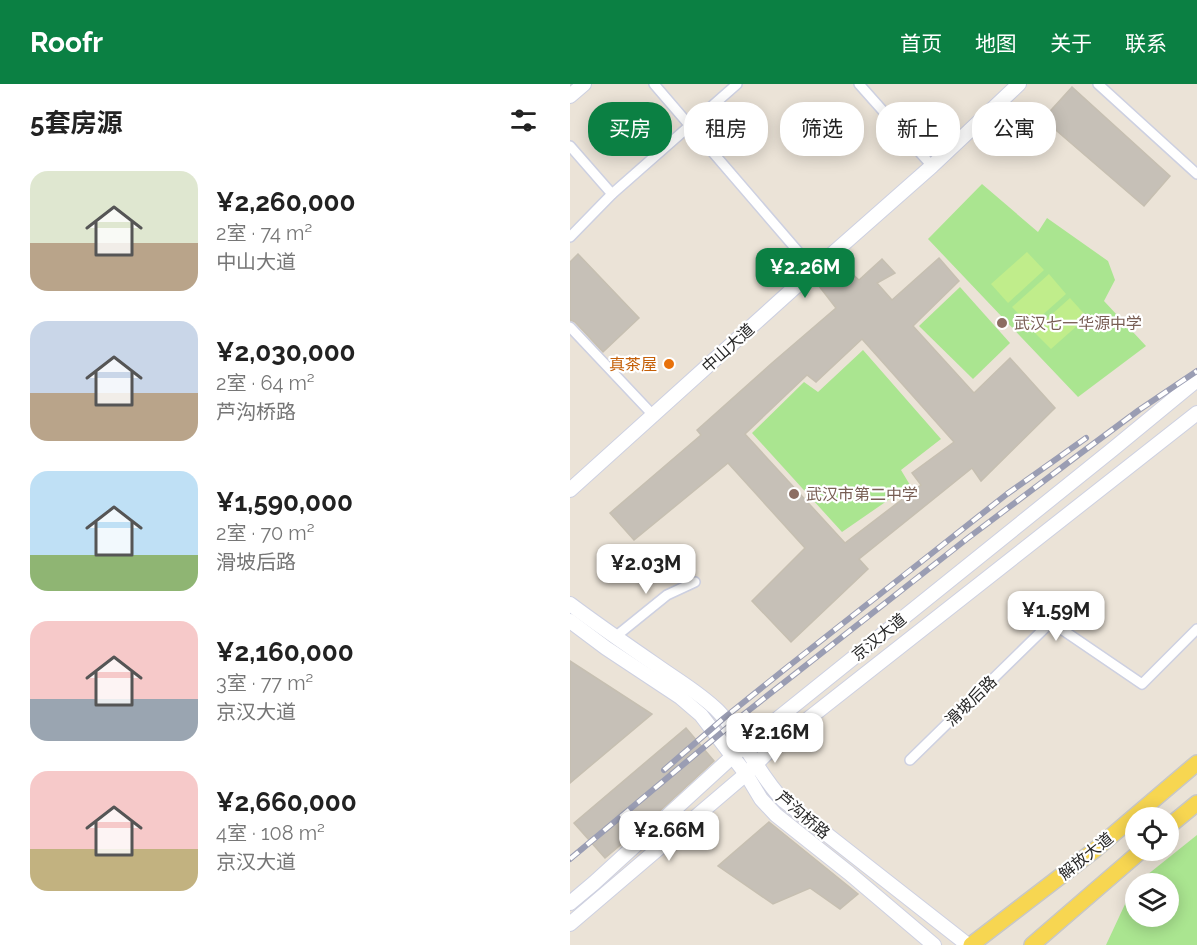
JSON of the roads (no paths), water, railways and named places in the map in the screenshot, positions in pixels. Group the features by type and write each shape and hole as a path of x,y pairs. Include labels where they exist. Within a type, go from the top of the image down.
{"main road":[{"path":"570,96 584,84"},
{"name":"中山大道","path":"570,490 932,166 1017,85"},
{"name":"京汉大道","path":"570,903 745,745 1197,380"},
{"name":"京汉大道","path":"570,924 751,769 775,745 1197,413"},
{"name":"芦沟桥路","path":"570,604 703,697 719,712 745,745 761,800 776,815 934,945"},
{"name":"芦沟桥路","path":"570,621 680,697 701,716 733,756 751,769 783,800 969,945"},
{"name":"解放大道","path":"969,945 1096,849 1197,763"},
{"path":"1179,818 1197,802"},
{"name":"解放大道","path":"1032,945 1129,861"}],"street":[{"path":"654,84 684,118"},
{"path":"716,102 737,84"},
{"path":"859,84 932,166"},
{"path":"1098,84 1197,174"},
{"path":"570,237 612,194 684,130"},
{"path":"570,146 612,194"},
{"path":"717,156 814,270"},
{"path":"570,327 653,415"},
{"path":"615,637 668,595 695,582"},
{"name":"滑坡后路","path":"910,760 1051,622 1142,684 1197,629"}],"railway":[{"path":"570,859 739,718 968,538 1139,410 1197,371"},
{"path":"664,770 724,718 1007,494 1086,438"}],"place":[{"name":"武汉七一华源中学","path":"1002,323"},
{"name":"真茶屋","path":"669,364"},
{"name":"武汉市第二中学","path":"794,494"}]}
